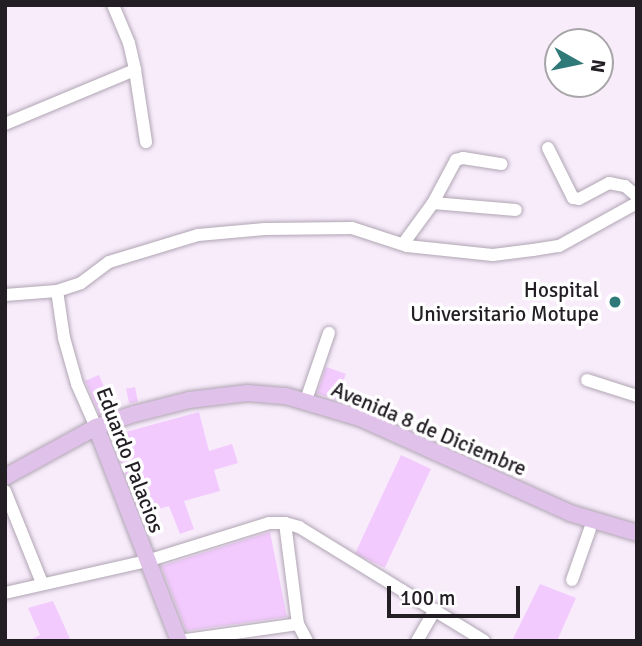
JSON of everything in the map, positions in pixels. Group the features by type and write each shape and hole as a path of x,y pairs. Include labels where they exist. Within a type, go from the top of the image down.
{"main road":[{"name":"Avenida 8 de Diciembre","path":"5,477 99,432 189,400 248,393 306,400 360,418 570,513 637,533"},
{"name":"Avenida 8 de Diciembre","path":"5,485 99,432 190,410 246,404 285,406 356,427 590,529 637,542"},
{"name":"Eduardo Palacios","path":"99,432 179,641"}],"street":[{"path":"113,5 129,43 146,142"},
{"path":"5,124 135,70"},
{"path":"548,148 573,198 579,199 609,183 625,186 637,196"},
{"path":"403,244 433,203 456,160 463,158 502,164"},
{"path":"433,203 516,210"},
{"path":"5,295 57,291 81,283 109,262 198,235 265,229 352,228 403,244 494,255 559,246 637,203"},
{"name":"Eduardo Palacios","path":"57,291 64,338 74,372 99,432"},
{"path":"306,400 329,334"},
{"path":"587,380 637,397"},
{"path":"5,491 42,583"},
{"path":"5,593 147,561 269,523 285,523 299,527 479,639"},
{"path":"285,523 298,624 307,641"},
{"path":"572,580 590,529"},
{"path":"417,641 435,610"},
{"path":"179,641 298,624"}],"building":[{"path":"326,367 346,374 337,400 317,393"},
{"path":"99,375 114,410 100,416 85,381"},
{"path":"135,387 138,402 129,403 126,389"},
{"path":"199,412 209,451 232,444 238,463 214,470 220,491 184,501 194,529 180,534 169,506 141,514 111,436"},
{"path":"401,455 431,469 385,568 355,554"},
{"path":"270,532 287,617 186,631 161,566"},
{"path":"540,584 576,598 557,641 512,641"},
{"path":"53,601 71,641 28,641 40,635 28,608"}],"place":[{"name":"Hospital Universitario Motupe","path":"615,302"}]}
